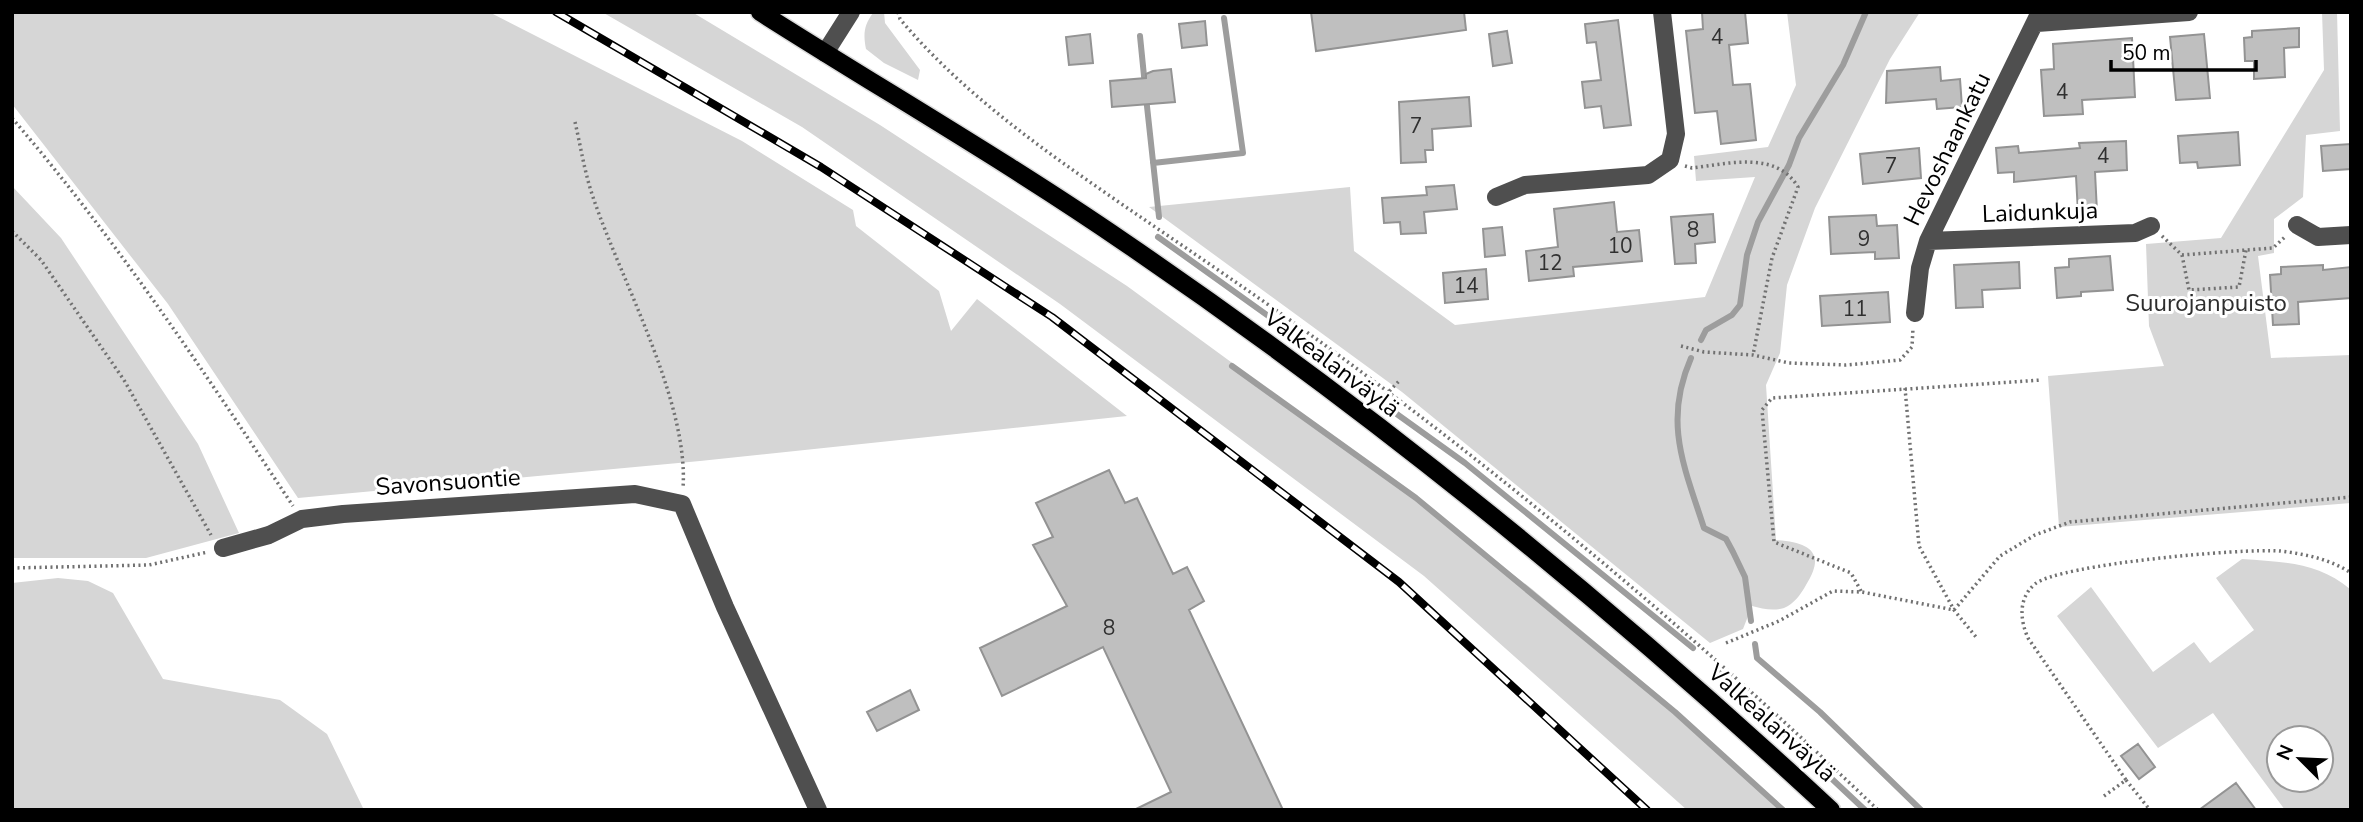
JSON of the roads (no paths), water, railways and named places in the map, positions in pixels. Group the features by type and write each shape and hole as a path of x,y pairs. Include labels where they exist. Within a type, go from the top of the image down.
{"main road":[{"name":"Valkealanväylä","path":"760,12 1124,242 1366,419 1478,506 1673,666 1831,810"}],"street":[{"path":"825,53 851,12"},
{"path":"1496,197 1525,185 1648,175 1670,160 1676,134 1662,12"},
{"path":"2038,18 2189,12"},
{"name":"Hevoshaankatu","path":"1915,313 1920,268 1928,241 2038,18"},
{"path":"2297,225 2318,237 2351,235"},
{"name":"Laidunkuja","path":"1928,241 2135,233 2151,226"},
{"name":"Savonsuontie","path":"223,548 270,535 302,519 370,512 635,494 682,504 725,607 818,810"}],"waterway":[{"path":"1701,340 1706,330 1732,315 1740,305 1747,255 1758,222 1789,165 1799,138 1843,65 1866,12"},
{"path":"1153,163 1243,153 1224,18"},
{"path":"1140,36 1145,86"},
{"path":"1146,97 1159,217"},
{"path":"1158,237 1327,358 1374,397"},
{"path":"1691,358 1678,403 1684,464 1704,528 1726,539 1745,577 1751,621"},
{"path":"1232,366 1416,498 1675,712 1783,810"},
{"path":"1387,407 1465,463 1693,648"},
{"path":"1755,644 1757,658 1820,712 1921,810"},
{"path":"1718,672 1865,810"}],"railway":[{"path":"556,12 821,167 1052,317 1399,582 1647,810"}],"park label":[{"name":"Suurojanpuisto","path":"2206,303"}]}
